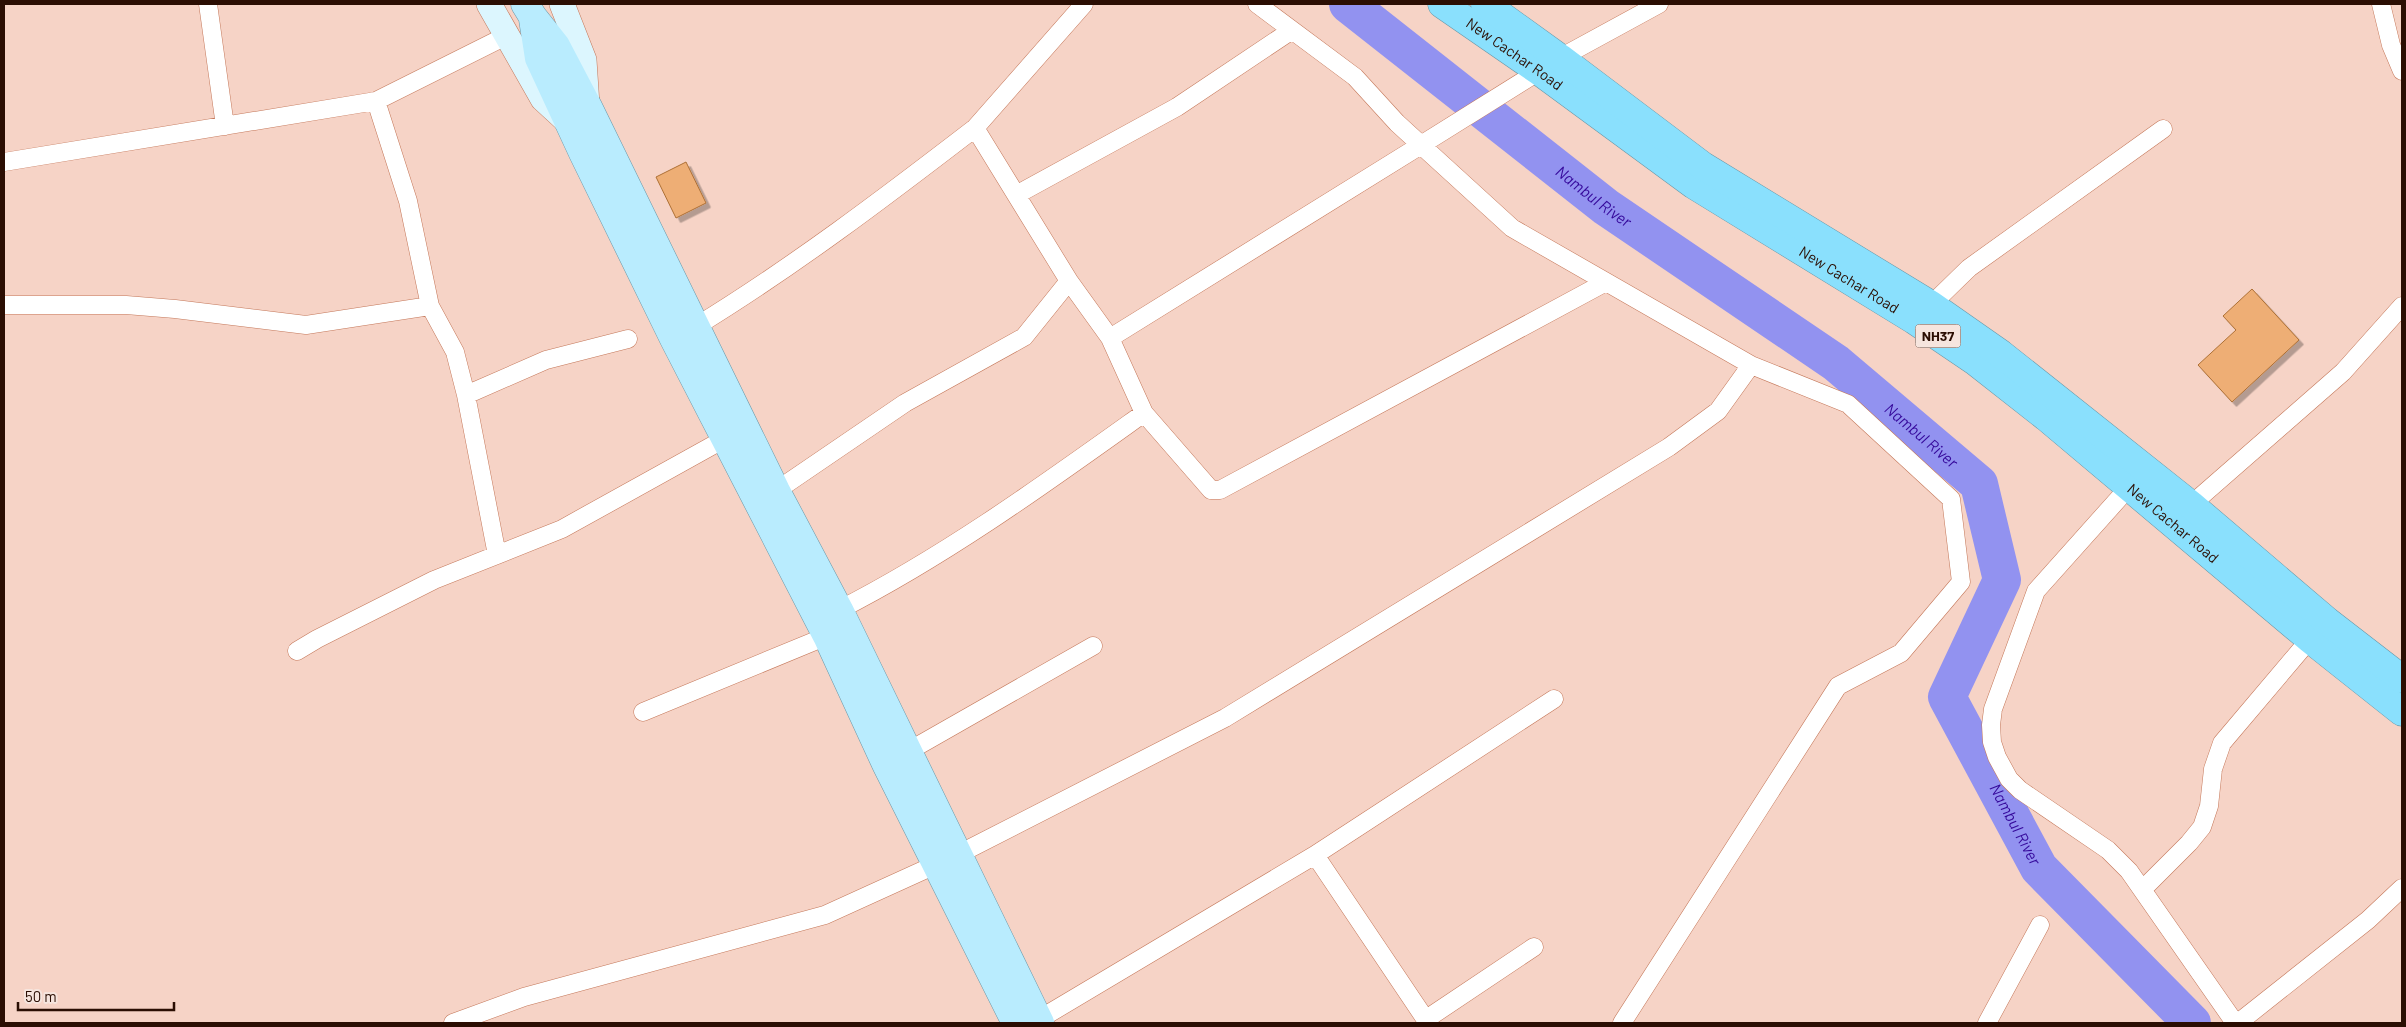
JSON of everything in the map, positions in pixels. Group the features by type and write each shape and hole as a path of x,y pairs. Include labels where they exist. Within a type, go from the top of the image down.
{"highway":[{"name":"New Cachar Road","path":"1442,4 1931,305 2001,354 2064,402 2310,639 2402,712"},
{"name":"New Cachar Road","path":"1485,4 1546,67 1694,186 1914,320 1976,362 2046,417 2129,487 2182,514 2327,620 2402,679"}],"main road":[{"path":"529,11 540,58 561,79 579,116 695,327 827,636 897,757 947,859 1032,1022"},
{"path":"579,116 674,340 726,438 768,497 839,610 897,757"}],"street":[{"path":"208,4 225,126"},
{"path":"489,4 542,99 579,116 584,60 562,4"},
{"path":"695,327 734,303 855,220 975,128 1084,4"},
{"path":"1257,4 1355,77 1397,123 1512,228 1751,365 1848,404 1951,499 1961,582 1901,653 1838,686 1622,1023"},
{"path":"1110,338 1546,67 1659,4"},
{"path":"2381,4 2391,45 2402,71"},
{"path":"1016,195 1177,107 1292,30"},
{"path":"4,162 376,101 506,36"},
{"path":"376,101 408,201 430,306 455,352 466,395 497,555"},
{"path":"975,128 1069,281 1110,338 1144,413 1212,490 1220,490 1606,282"},
{"path":"1931,305 1969,268 2163,129"},
{"path":"768,497 904,403 1024,337 1069,281"},
{"path":"4,305 126,305 174,308 306,325 430,306"},
{"path":"2182,514 2342,372 2402,306"},
{"path":"466,395 546,360 628,339"},
{"path":"453,1023 524,997 825,915 947,859 1225,718 1669,447 1718,411 1751,365"},
{"path":"839,610 868,595 1004,512 1144,413"},
{"path":"297,651 434,580 562,529 726,438"},
{"path":"2129,487 2036,591 1993,709 1992,742 1997,757 2009,779 2020,790 2108,850 2143,889 2236,1023 2368,920 2402,888"},
{"path":"643,712 827,636"},
{"path":"2143,889 2189,843 2202,826 2209,806 2213,769 2222,743 2310,639"},
{"path":"897,757 1093,646"},
{"path":"1032,1022 1315,855 1554,699"},
{"path":"1315,855 1426,1022 1534,947"},
{"path":"1987,1023 2040,925"}],"building":[{"path":"686,162 706,203 676,218 656,177"},
{"path":"2252,289 2299,340 2232,402 2198,365 2236,330 2223,316"}],"waterway":[{"name":"Nambul River","path":"1348,4 1606,207 1836,363 1979,484 2002,580 1947,697 2039,868 2192,1023"}]}
